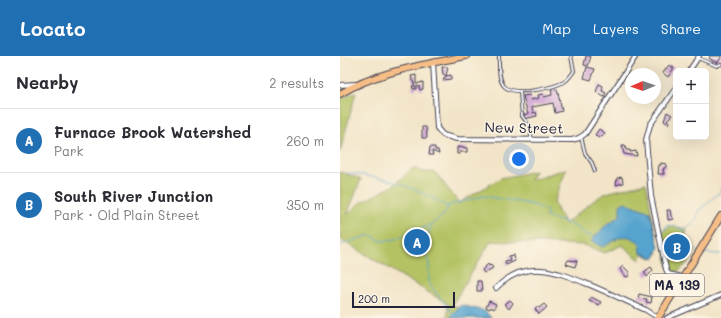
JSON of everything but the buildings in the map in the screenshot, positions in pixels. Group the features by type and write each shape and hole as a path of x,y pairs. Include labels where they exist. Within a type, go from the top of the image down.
{"main road":[{"path":"340,94 359,84 394,72 466,56"},
{"name":"MA 139","path":"659,318 682,277 721,216"}],"street":[{"name":"New Street","path":"433,63 437,128 441,134 457,138 572,140 581,137 636,56"},
{"path":"691,68 699,57"},
{"path":"340,85 359,84"},
{"path":"673,92 650,124 646,143 651,196 666,269 668,274 682,277"},
{"path":"496,288 513,276 525,271 535,269 553,271 599,289 648,311 659,318"},
{"path":"667,318 721,295"}],"lane":[{"path":"499,56 500,76 502,83 510,90 520,92 548,87 567,80 574,70 571,56"},
{"path":"699,57 717,66 721,64"},
{"path":"520,92 522,116 531,128 531,139"},
{"path":"581,137 585,153 592,163 595,171"}],"green space":[{"path":"356,92 341,148 340,152 340,99"},
{"path":"413,168 424,172 435,172 459,203 501,178 535,171 530,180 566,169 554,203 565,224 596,199 606,193 646,183 658,246 657,255 652,258 642,254 640,260 622,245 605,253 583,245 491,241 452,305 487,318 447,318 448,304 340,239 340,172 361,179 347,215 358,204 393,186"},
{"path":"671,226 687,229 684,242 694,250 683,268 676,272 672,272 668,267 662,231"}],"water":[{"path":"625,202 650,212 659,247 655,258 641,253 640,243 628,237 620,238 602,247 591,241 606,225 620,216 620,205"},
{"path":"461,305 485,311 491,318 451,318 451,315"}],"waterway":[{"path":"347,173 375,177 411,188 448,207"},
{"path":"697,251 689,245 683,229 696,220 698,211 720,192 721,189"},
{"path":"340,245 370,235 381,241 396,239 432,224 444,215 449,205 484,196 530,204 547,210 546,217 568,223 579,229 582,233 594,237"},
{"path":"432,224 424,245 429,264 429,284 453,314"},
{"path":"660,231 665,229 667,225 683,229"},
{"path":"702,253 721,254"}],"place":[{"name":"Furnace Brook Watershed","path":"417,242"},
{"name":"South River Junction","path":"677,247"}]}
